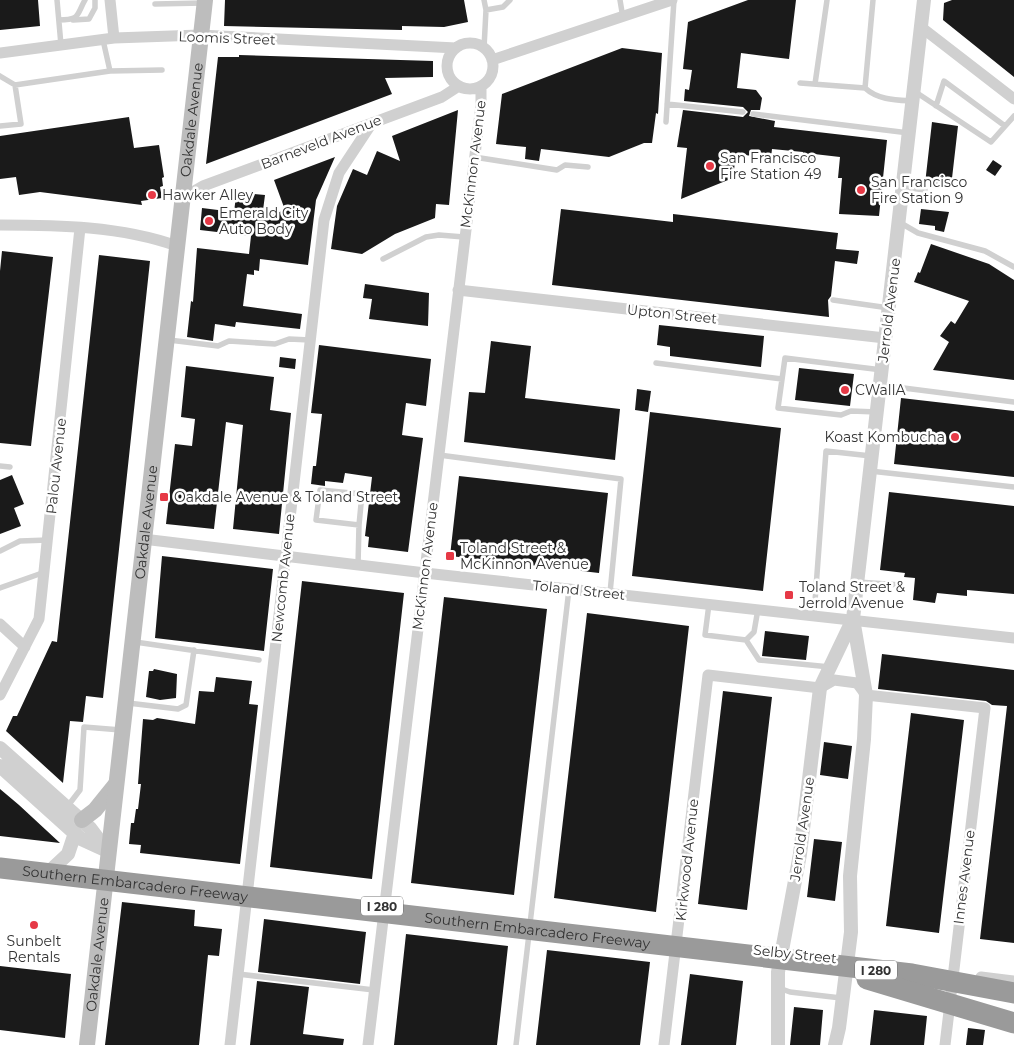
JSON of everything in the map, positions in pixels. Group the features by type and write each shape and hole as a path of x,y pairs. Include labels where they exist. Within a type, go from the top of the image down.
{"highway":[{"name":"Southern Embarcadero Freeway","path":"0,862 1014,980"},
{"name":"Southern Embarcadero Freeway","path":"0,868 912,974 1014,993"},
{"path":"737,953 850,974 1014,1023"}],"main road":[{"name":"Oakdale Avenue","path":"87,1045 205,2"},
{"path":"78,827 116,784"}],"street":[{"path":"109,38 110,0"},
{"path":"492,60 624,18 673,0"},
{"name":"Jerrold Avenue","path":"778,1045 777,988 781,952 800,854 820,688 853,619 924,0"},
{"path":"922,27 1014,99"},
{"name":"Loomis Street","path":"0,54 109,38 200,35 456,48"},
{"path":"470,43 484,48 492,60 491,75 481,86 466,89 459,86 449,75 447,68 450,53 456,48 470,43"},
{"name":"Barneveld Avenue","path":"182,198 203,186 442,97 459,86"},
{"name":"McKinnon Avenue","path":"368,1045 383,905 481,105 481,86"},
{"name":"Newcomb Avenue","path":"230,1045 324,220 340,173 372,123"},
{"path":"0,225 80,228 156,238 177,246"},
{"name":"Palou Avenue","path":"0,695 39,619 80,228"},
{"name":"Upton Street","path":"458,290 885,338"},
{"name":"Toland Street","path":"143,539 425,573 1014,638"},
{"name":"Jerrold Avenue","path":"835,1045 844,998 851,932 850,876 864,738 866,695 853,619"},
{"path":"0,624 26,647"},
{"name":"Kirkwood Avenue","path":"664,1045 708,675 820,688"},
{"path":"820,688 834,680 857,683 866,695"},
{"name":"Innes Avenue","path":"866,695 985,708 945,1045"},
{"path":"0,748 67,807 78,827 68,854 53,868"},
{"path":"0,766 78,827 90,828 108,852"},
{"path":"0,862 383,905 661,940"},
{"name":"Selby Street","path":"695,944 781,952 1014,980"}],"lane":[{"path":"57,0 61,45"},
{"path":"72,20 77,16 85,0"},
{"path":"59,20 89,19 95,8 96,0"},
{"path":"484,0 486,10 484,48"},
{"path":"486,10 502,7 510,0"},
{"path":"620,0 624,18"},
{"path":"666,122 673,0"},
{"path":"815,84 827,0"},
{"path":"865,88 873,0"},
{"path":"155,4 205,2"},
{"path":"109,38 110,71"},
{"path":"0,76 15,85 110,71 162,70"},
{"path":"936,106 944,81 1005,126"},
{"path":"800,83 865,88 871,94 888,100 913,96 936,106 992,142 1014,116"},
{"path":"0,126 21,124 15,85"},
{"path":"667,104 742,112"},
{"path":"753,114 909,133"},
{"path":"474,157 556,170 565,165 588,167"},
{"path":"903,187 925,190"},
{"path":"899,222 918,233 985,251 1014,267"},
{"path":"383,260 426,237 439,234 464,237"},
{"path":"832,300 889,308"},
{"path":"166,340 218,346 229,341 275,344 289,339 310,340"},
{"path":"877,412 851,410 841,415 778,408 785,358 882,370"},
{"path":"656,363 782,379"},
{"path":"880,385 1014,402"},
{"path":"814,615 826,451 871,464 1014,487"},
{"path":"439,455 621,479 610,593"},
{"path":"0,466 10,467"},
{"path":"358,565 362,494 320,490 316,520 359,525"},
{"path":"0,550 20,541 48,540"},
{"path":"0,588 45,572"},
{"path":"858,582 901,585"},
{"path":"516,1045 569,589"},
{"path":"709,604 705,635 746,640"},
{"path":"746,640 754,632 758,609"},
{"path":"746,640 759,660 831,668"},
{"path":"132,642 259,660"},
{"path":"126,703 182,708 188,699 194,650"},
{"path":"67,807 80,790 84,727 123,730"},
{"path":"238,974 374,990"},
{"path":"777,988 790,992 844,998"}],"building":[{"path":"0,0 38,0 40,26 0,30"},
{"path":"225,0 464,0 468,22 444,27 402,26 402,30 224,26"},
{"path":"748,0 796,0 789,59 741,53 737,88 756,90 762,98 760,110 751,110 749,116 775,121 774,127 887,140 879,216 839,214 842,178 838,178 840,157 814,154 813,162 802,161 803,152 772,149 771,158 736,154 733,178 681,199 687,148 677,147 683,110 743,117 748,112 743,107 684,101 685,89 689,90 692,70 683,69 688,22"},
{"path":"952,0 1014,0 1014,77 943,20 944,3"},
{"path":"622,48 662,53 658,114 656,113 652,143 644,143 609,157 541,149 539,161 525,159 526,147 496,144 502,94"},
{"path":"239,55 433,61 433,77 385,78 392,94 206,164 218,57 239,57"},
{"path":"458,110 449,205 436,204 435,218 395,234 362,254 331,249 337,206 353,169 367,175 377,151 400,161 392,136"},
{"path":"129,117 134,148 159,145 164,177 162,178 163,186 160,187 162,198 141,201 142,205 40,192 19,195 16,177 0,179 0,136"},
{"path":"932,122 958,126 951,187 925,184"},
{"path":"335,157 316,200 308,265 260,259 259,271 254,270 254,275 247,274 243,306 302,314 300,329 236,322 235,327 215,324 213,341 187,337 191,301 193,302 197,248 249,254 251,236 200,230 202,208 234,212 236,196 245,193 265,195 262,218 285,210 274,180"},
{"path":"993,160 1002,166 995,176 986,170"},
{"path":"561,209 673,222 673,214 838,233 836,249 859,251 857,264 835,261 831,296 828,300 829,317 552,285"},
{"path":"921,209 949,212 944,232 935,230 935,226 919,224"},
{"path":"931,244 989,264 1014,280 1014,380 933,370 949,342 940,336 951,321 955,324 969,301 914,282 918,272 920,273"},
{"path":"2,251 53,257 31,446 0,443 0,271"},
{"path":"99,255 150,261 103,698 86,696 83,722 70,721 63,783 6,731 13,716 17,716 52,641 57,642"},
{"path":"365,284 429,293 428,326 369,319 372,299 363,298"},
{"path":"659,325 764,336 761,367 670,356 670,347 657,345"},
{"path":"491,341 531,346 525,398 620,409 615,460 464,442 469,392 485,393"},
{"path":"319,345 431,359 426,406 406,403 402,435 423,438 408,552 368,547 369,537 365,536 372,477 345,473 343,483 325,481 325,486 311,484 313,466 316,466 322,414 311,413"},
{"path":"280,357 296,359 295,369 279,367"},
{"path":"186,366 274,377 270,410 291,413 279,534 233,529 243,425 226,422 214,529 166,524 175,444 192,446 195,419 181,417"},
{"path":"799,368 854,374 850,406 795,400"},
{"path":"637,389 651,391 648,412 635,410"},
{"name":"Koast Kombucha","path":"901,398 1014,411 1014,477 894,464"},
{"path":"650,412 781,428 763,591 632,576"},
{"path":"12,475 24,504 14,508 21,526 0,534 0,480"},
{"path":"459,476 608,493 599,573 450,556"},
{"path":"889,492 1014,506 1014,594 967,590 967,596 937,593 935,603 913,600 915,578 904,577 905,573 880,570"},
{"path":"162,556 273,569 264,651 155,638"},
{"path":"302,581 404,593 372,879 270,867"},
{"path":"444,597 547,609 514,895 411,883"},
{"path":"587,613 689,626 656,912 554,898"},
{"path":"765,631 809,636 806,660 762,656"},
{"path":"882,654 1014,670 1014,943 980,939 1007,706 992,705 986,701 878,689"},
{"path":"154,669 177,674 176,698 160,700 146,697 149,671"},
{"path":"216,677 252,681 249,704 258,705 240,864 140,853 141,845 129,844 131,823 134,823 136,809 138,809 141,784 138,784 143,719 153,720 157,718 195,724 199,691 214,692"},
{"path":"723,691 772,697 747,910 698,904"},
{"path":"911,713 964,720 939,933 886,926"},
{"path":"824,742 852,746 848,779 820,775"},
{"path":"0,789 19,805 60,843 0,836"},
{"path":"814,839 842,842 835,901 807,897"},
{"path":"122,902 195,910 194,926 222,929 219,956 208,955 199,1045 105,1045"},
{"path":"264,919 366,932 360,984 258,972"},
{"path":"406,934 508,946 497,1045 394,1045"},
{"path":"547,950 650,962 640,1045 536,1045"},
{"path":"0,966 71,974 65,1038 0,1030"},
{"path":"690,974 743,981 736,1045 681,1045"},
{"path":"257,981 309,987 303,1034 344,1039 343,1045 250,1045"},
{"path":"794,1007 823,1010 820,1045 790,1045"},
{"path":"874,1010 927,1016 924,1045 870,1045"},
{"path":"968,1028 985,1030 983,1045 966,1045"}],"place":[{"name":"San Francisco Fire Station 49","path":"710,166"},
{"name":"San Francisco Fire Station 9","path":"861,190"},
{"name":"Hawker Alley","path":"152,195"},
{"name":"Emerald City Auto Body","path":"209,221"},
{"name":"CWallA","path":"845,390"},
{"name":"Koast Kombucha","path":"955,437"},
{"name":"Oakdale Avenue & Toland Street","path":"164,497"},
{"name":"Toland Street & McKinnon Avenue","path":"450,556"},
{"name":"Toland Street & Jerrold Avenue","path":"789,595"},
{"name":"Sunbelt Rentals","path":"34,925"}]}
